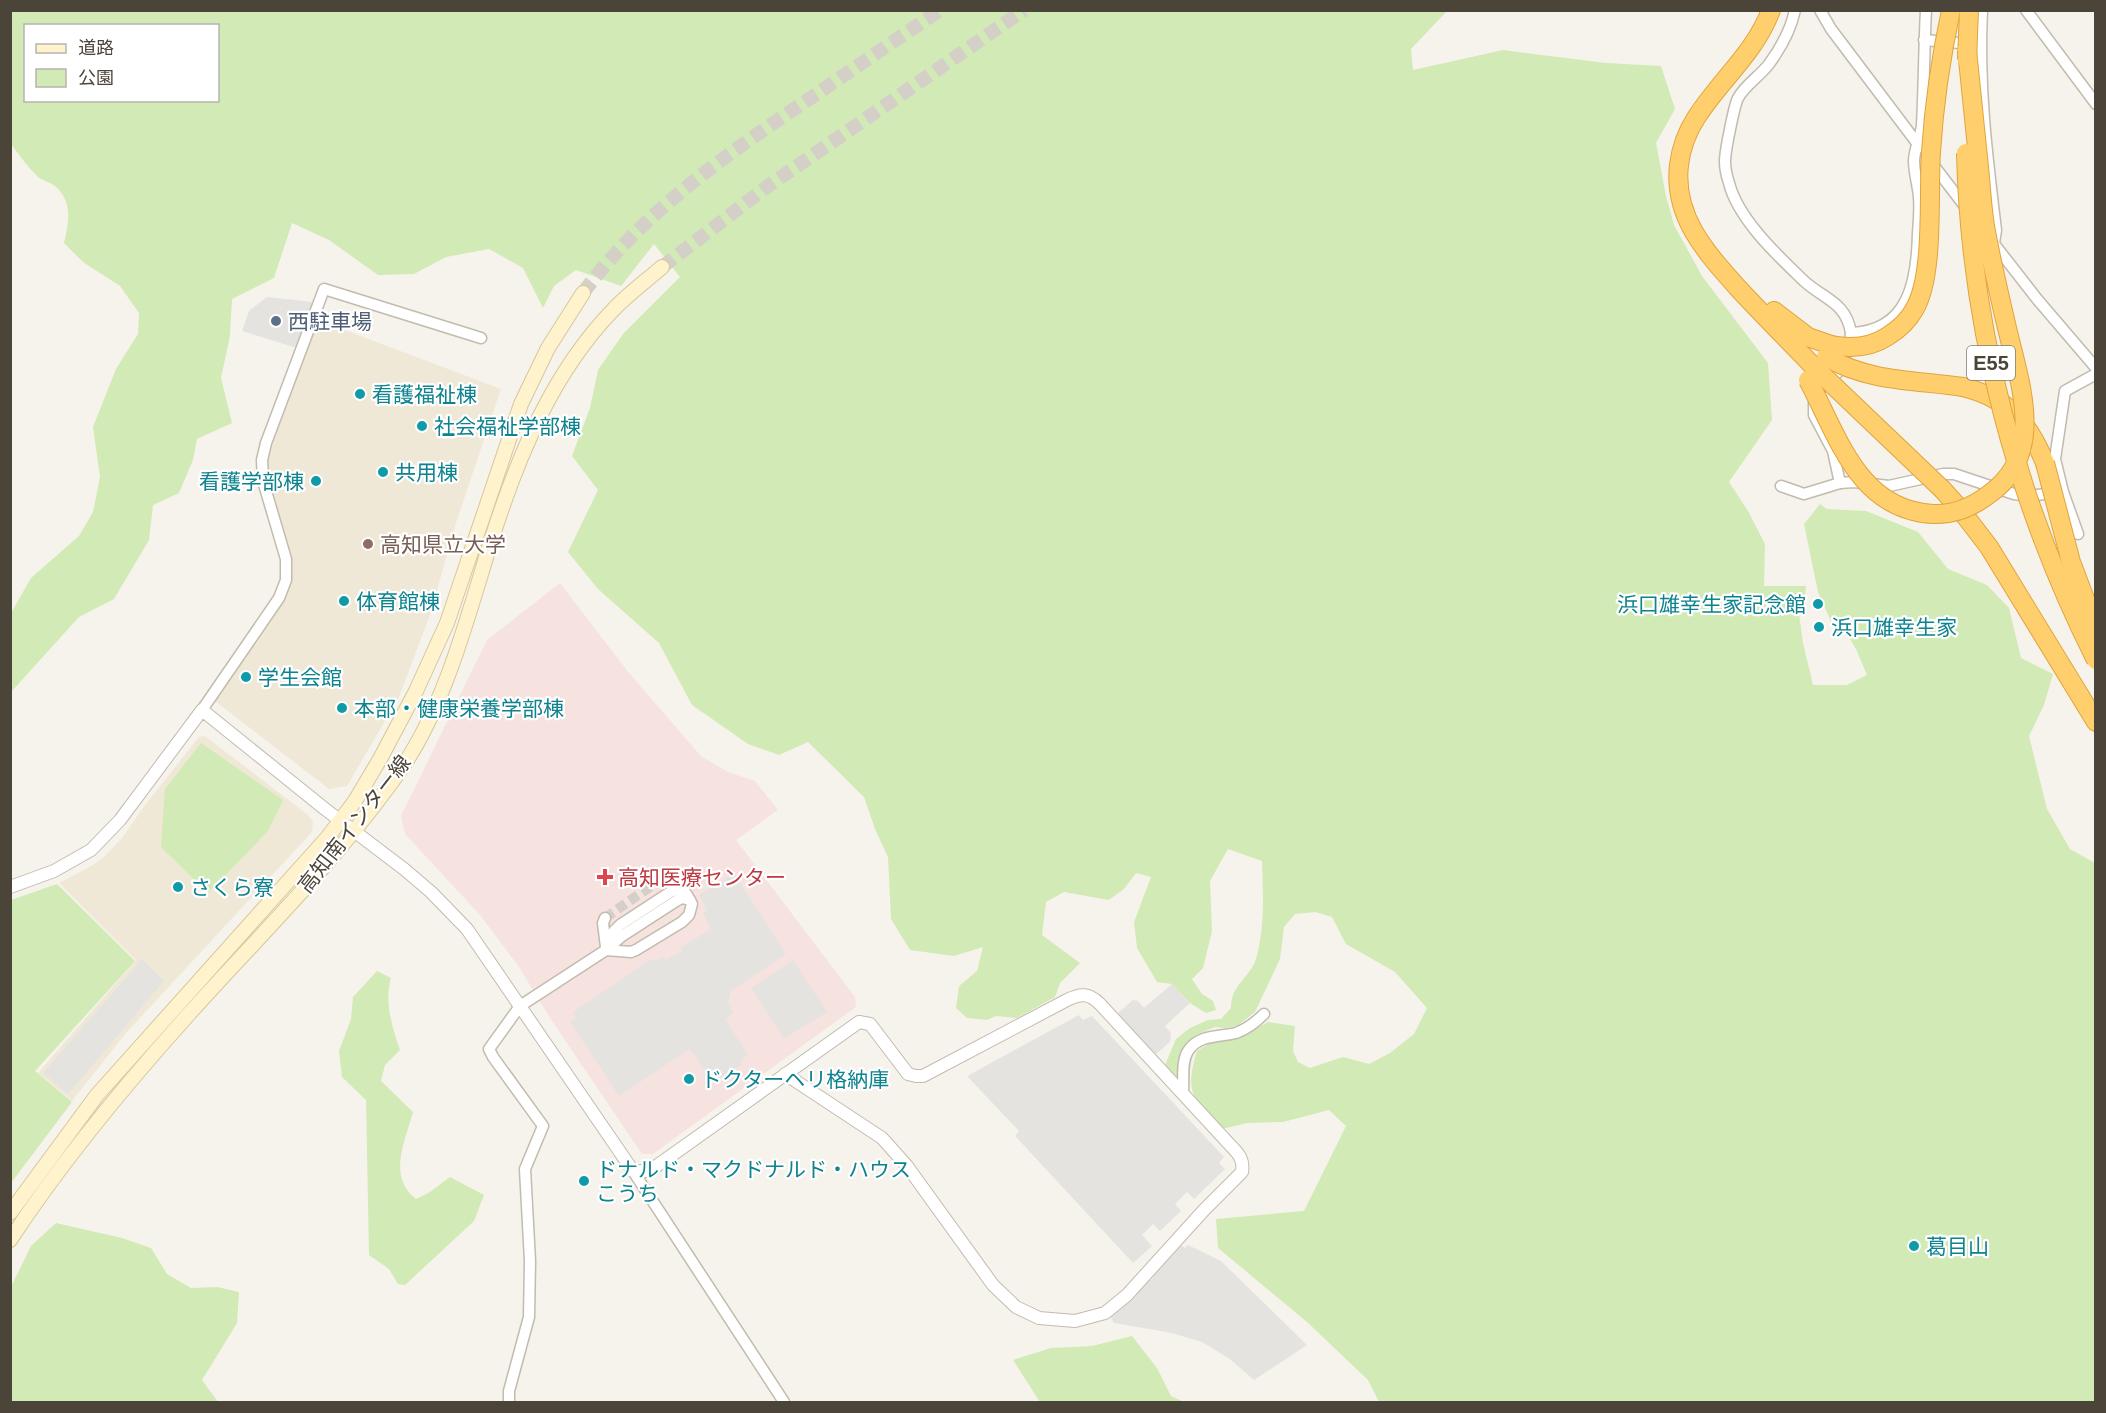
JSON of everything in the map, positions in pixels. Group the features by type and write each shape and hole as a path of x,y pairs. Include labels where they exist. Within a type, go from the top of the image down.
{"highway":[{"path":"1771,10 1762,33 1710,108 1699,136 1692,161 1690,188 1696,212 1716,247 1774,311 1808,337 1820,362 1842,447 1858,475 1877,494 1906,510 1937,514 1967,507 1993,492 2008,475 2019,456 2025,430 2023,395 1984,223 1974,47"},
{"path":"1784,10 1776,32 1764,52 1689,130 1680,157 1678,172 1680,200 1684,214 1698,241 1749,300 1820,362 1959,508 1989,547 2096,722"},
{"path":"1820,362 1883,339 1907,321 1920,297 1928,248 1933,125 1943,47 1951,10"},
{"name":"E55","path":"1969,10 1974,47 1965,106 1970,231 1978,298 1990,362 2025,489 2049,557 2096,660"},
{"path":"1820,362 1874,376 1963,387 1991,396 2007,406 2030,432 2045,463 2072,562 2096,628"}],"main road":[{"name":"高知南インター線","path":"10,1240 108,1108 187,1016 332,857 401,770 437,701 463,634 513,479 549,398 580,348 613,309 662,267"},
{"name":"高知南インター線","path":"10,1213 98,1095 260,915 327,838 355,801 416,691 447,623 521,404 548,348 583,293"}],"street":[{"path":"1795,10 1792,22 1769,64 1738,97 1725,160 1730,186 1748,221 1803,280 1841,308 1849,324 1851,333 1848,351 1838,372 1819,390 1814,399 1814,415 1833,452 1839,483"},
{"path":"1820,10 1831,29 2037,299 2096,368"},
{"path":"1851,333 1870,331 1886,324 1906,303 1913,285 1917,262 1919,198 1914,159 1922,128 1926,10"},
{"path":"1982,10 1974,47 1996,230 1994,243"},
{"path":"2026,10 2096,104"},
{"path":"1924,40 1974,47"},
{"path":"10,887 66,865 91,850 105,837 147,786 279,598 286,580 286,560 263,481 262,460 266,443 324,289 481,338"},
{"path":"2078,534 2062,492 2055,459 2065,391 2096,374"},
{"path":"1781,486 1804,494 1839,483 1854,482 1889,486 1943,474 1954,474 2014,494 2028,496 2062,492"},
{"path":"202,710 431,892 467,929 633,1171 784,1402"},
{"path":"606,950 631,952 636,950 682,922 689,915 692,904 684,890 675,880 664,877"},
{"path":"606,950 614,931 620,926 672,891 684,890"},
{"path":"509,1402 509,1392 529,1317 530,1261 525,1168 543,1126 489,1049 520,1006 676,901 682,898 690,900"},
{"path":"605,918 603,923 606,950"},
{"path":"633,1171 647,1172 658,1165 785,1074 855,1025 865,1022 874,1030 908,1074 916,1077 923,1076 996,1039 1066,1000 1085,994 1093,997 1100,1004 1240,1156 1243,1165 1242,1172 1204,1210 1127,1295 1105,1312 1075,1321 1039,1317 1026,1312 1004,1298 907,1166 882,1138 785,1074"},
{"path":"1183,1093 1185,1062 1189,1050 1197,1042 1212,1036 1236,1032 1256,1023 1264,1014"}],"shaded area":[{"name":"西駐車場","path":"267,297 313,302 297,348 242,331 249,311"},
{"name":"高知県立大学","path":"318,320 501,389 455,526 430,615 399,697 347,786 329,789 215,701 282,604 289,584 290,554 270,490 268,455"},
{"name":"高知医療センター","path":"560,583 629,673 701,756 728,772 755,781 778,810 736,840 855,997 856,1007 653,1154 642,1154 552,1021 519,967 480,915 405,834 401,816 487,640"},
{"path":"205,736 308,815 313,822 312,832 126,1033 72,1101 38,1073 136,960 59,883 104,857 122,838 199,737"},
{"path":"734,873 786,954 731,991 728,1003 733,1013 726,1020 748,1055 741,1060 742,1064 713,1083 690,1049 619,1096 570,1022 576,1018 573,1012 651,959 656,961 664,957 666,960 682,951 680,948 711,929 703,913 707,910 699,895"},
{"path":"142,959 164,981 68,1094 43,1073"},
{"path":"793,960 827,1012 784,1039 751,988"},
{"path":"1172,984 1190,1003 1165,1026 1171,1033 1170,1042 1155,1055 1118,1013 1133,1000 1138,1001 1144,1008"},
{"path":"1079,1015 1083,1020 1092,1016 1224,1157 1219,1163 1225,1169 1194,1199 1187,1192 1175,1204 1181,1211 1160,1231 1153,1224 1142,1235 1152,1246 1133,1263 1015,1136 1019,1131 967,1076"},
{"path":"1178,1243 1185,1248 1188,1245 1221,1261 1307,1345 1254,1380 1230,1359 1202,1342 1172,1333 1114,1323 1110,1316 1134,1298 1149,1279 1153,1278 1152,1276"}],"green space":[{"path":"1448,10 1411,49 1413,70 1503,50 1606,63 1661,66 1675,109 1656,143 1674,225 1702,276 1768,363 1772,420 1729,482 1748,511 1765,544 1764,586 1806,586 1804,604 1799,614 1813,685 1847,685 1867,675 1845,631 1837,635 1818,592 1804,524 1820,504 1827,509 1866,511 1918,532 1948,569 1987,585 2009,608 2021,658 2053,674 2044,705 2029,736 2047,809 2070,849 2095,863 2095,1402 1379,1402 1368,1380 1307,1322 1218,1248 1216,1219 1304,1211 1346,1126 1329,1110 1283,1122 1247,1123 1222,1129 1198,1102 1191,1077 1197,1051 1213,1041 1237,1039 1268,1022 1295,1026 1293,1051 1298,1062 1310,1068 1343,1057 1369,1064 1390,1053 1414,1034 1427,1008 1395,972 1346,944 1332,917 1315,912 1295,914 1284,927 1280,959 1255,1012 1237,1026 1215,1027 1194,1036 1185,1047 1178,1078 1165,1065 1176,1039 1190,1028 1208,1020 1221,1019 1231,1008 1234,993 1253,966 1259,947 1263,911 1262,861 1228,849 1210,881 1212,931 1203,968 1192,979 1202,994 1213,1001 1216,1010 1206,1013 1190,1003 1172,984 1157,982 1137,948 1134,922 1151,877 1136,873 1124,889 1109,900 1064,892 1046,902 1042,935 1080,963 1060,983 1055,997 1017,1018 996,1016 987,1020 967,1018 956,1008 959,986 977,971 983,947 954,956 910,950 891,919 888,857 864,797 808,742 779,755 748,744 692,705 659,643 598,589 568,552 598,490 572,456 590,408 598,370 623,334 680,277 654,244 621,286 576,270 554,286 543,308 523,268 489,249 446,257 414,274 378,275 329,240 292,223 274,278 232,299 230,336 221,378 232,423 197,439 193,460 179,493 153,505 149,540 114,599 79,617 11,692 11,613 31,578 79,536 93,512 100,477 93,427 116,369 138,334 139,313 120,286 83,262 64,243 68,220 65,198 55,186 38,177 11,144 11,11"},
{"path":"201,743 283,800 268,831 208,893 161,847 165,789"},
{"path":"57,884 135,961 35,1071 72,1102 11,1183 11,900"},
{"path":"377,971 391,978 389,1005 400,1050 385,1065 381,1081 413,1112 401,1158 402,1180 407,1190 416,1199 450,1177 484,1195 474,1221 405,1285 398,1284 389,1269 369,1255 366,1100 342,1077 339,1051 351,1019 353,997"},
{"path":"56,1223 122,1238 151,1248 167,1274 191,1288 217,1287 239,1292 237,1323 202,1380 218,1402 11,1402 11,1287 31,1246"},
{"path":"1132,1336 1157,1368 1171,1396 1184,1402 1040,1402 1013,1360 1051,1348 1092,1346"}],"tunnel":[{"path":"583,293 606,264 657,212 714,166 940,10"},
{"path":"662,267 768,186 1024,10"},
{"path":"605,918 664,877"}],"place":[{"name":"西駐車場","path":"276,321"},
{"name":"看護福祉棟","path":"360,394"},
{"name":"社会福祉学部棟","path":"422,426"},
{"name":"共用棟","path":"383,472"},
{"name":"看護学部棟","path":"316,481"},
{"name":"高知県立大学","path":"368,544"},
{"name":"体育館棟","path":"344,601"},
{"name":"浜口雄幸生家記念館","path":"1818,604"},
{"name":"浜口雄幸生家","path":"1819,627"},
{"name":"学生会館","path":"246,677"},
{"name":"本部・健康栄養学部棟","path":"342,708"},
{"name":"高知医療センター","path":"605,877"},
{"name":"さくら寮","path":"178,887"},
{"name":"ドクターヘリ格納庫","path":"689,1079"},
{"name":"ドナルド・マクドナルド・ハウス こうち","path":"584,1181"},
{"name":"葛目山","path":"1914,1246"}]}
